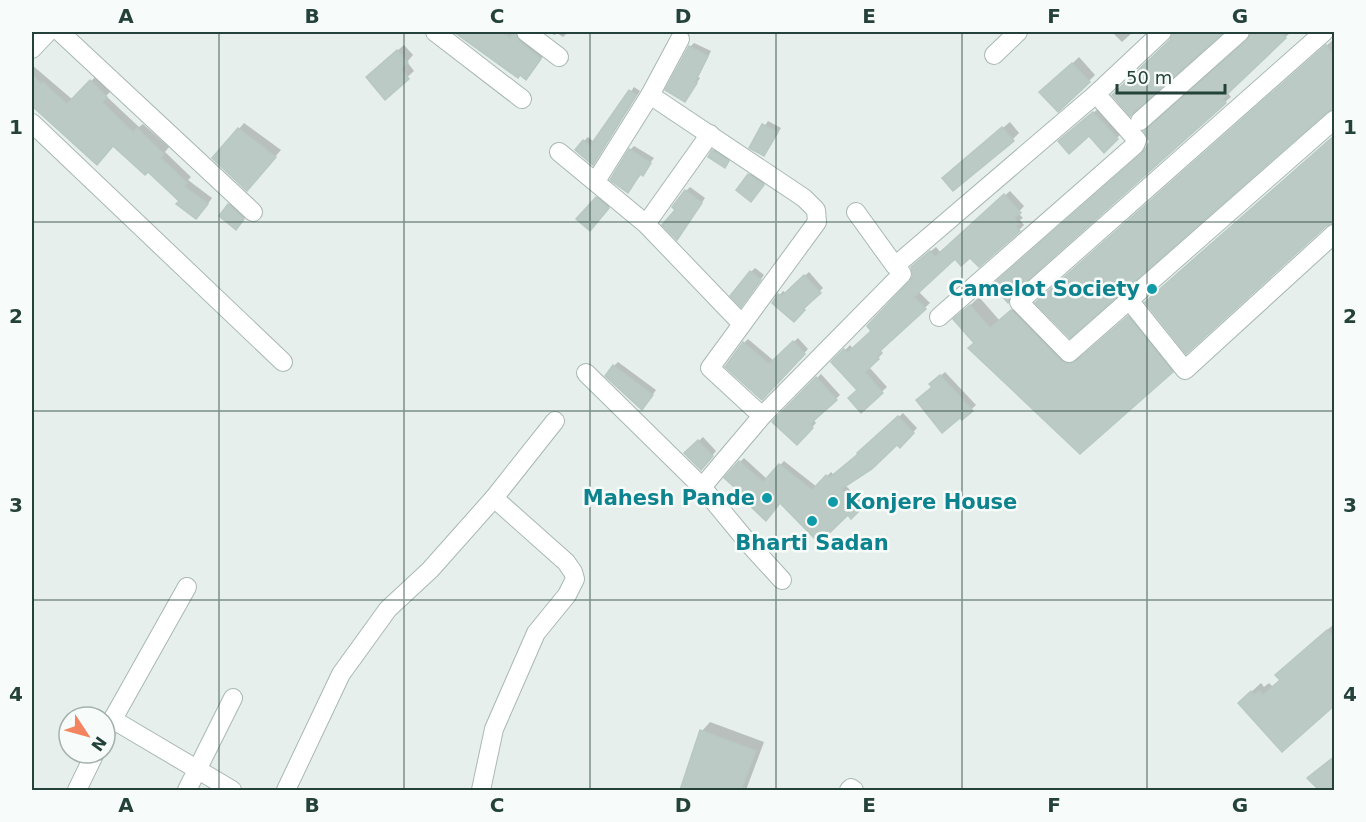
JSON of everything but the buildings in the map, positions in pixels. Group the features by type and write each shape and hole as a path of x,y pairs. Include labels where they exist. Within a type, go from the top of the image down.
{"street":[{"path":"32,49 48,32"},
{"path":"60,32 253,212"},
{"path":"435,32 522,99"},
{"path":"525,32 559,57"},
{"path":"994,55 1018,32"},
{"path":"856,212 895,267 1096,94 1162,32"},
{"path":"1140,121 1240,32"},
{"path":"1324,32 1019,302 1069,353 1335,120"},
{"path":"596,181 650,95 680,39"},
{"path":"939,317 1135,145 1137,140 1096,94"},
{"path":"650,95 804,198 816,210 817,222 710,368 762,416"},
{"path":"32,123 283,362"},
{"path":"646,224 710,134"},
{"path":"559,152 646,224 742,324"},
{"path":"1129,300 1185,370 1335,234"},
{"path":"702,487 762,416 902,274"},
{"path":"586,373 702,487 782,580"},
{"path":"286,790 341,674 388,609 430,570 494,498 555,421"},
{"path":"481,790 494,729 536,633 573,586 575,579 566,562 494,498"},
{"path":"117,710 187,587"},
{"path":"188,790 233,698"},
{"path":"117,730 198,770 232,790"},
{"path":"77,790 89,765"},
{"path":"849,790 854,790"}],"place":[{"name":"Camelot Society","path":"1152,289"},
{"name":"Mahesh Pande","path":"767,498"},
{"name":"Konjere House","path":"833,502"},
{"name":"Bharti Sadan","path":"812,521"}]}
